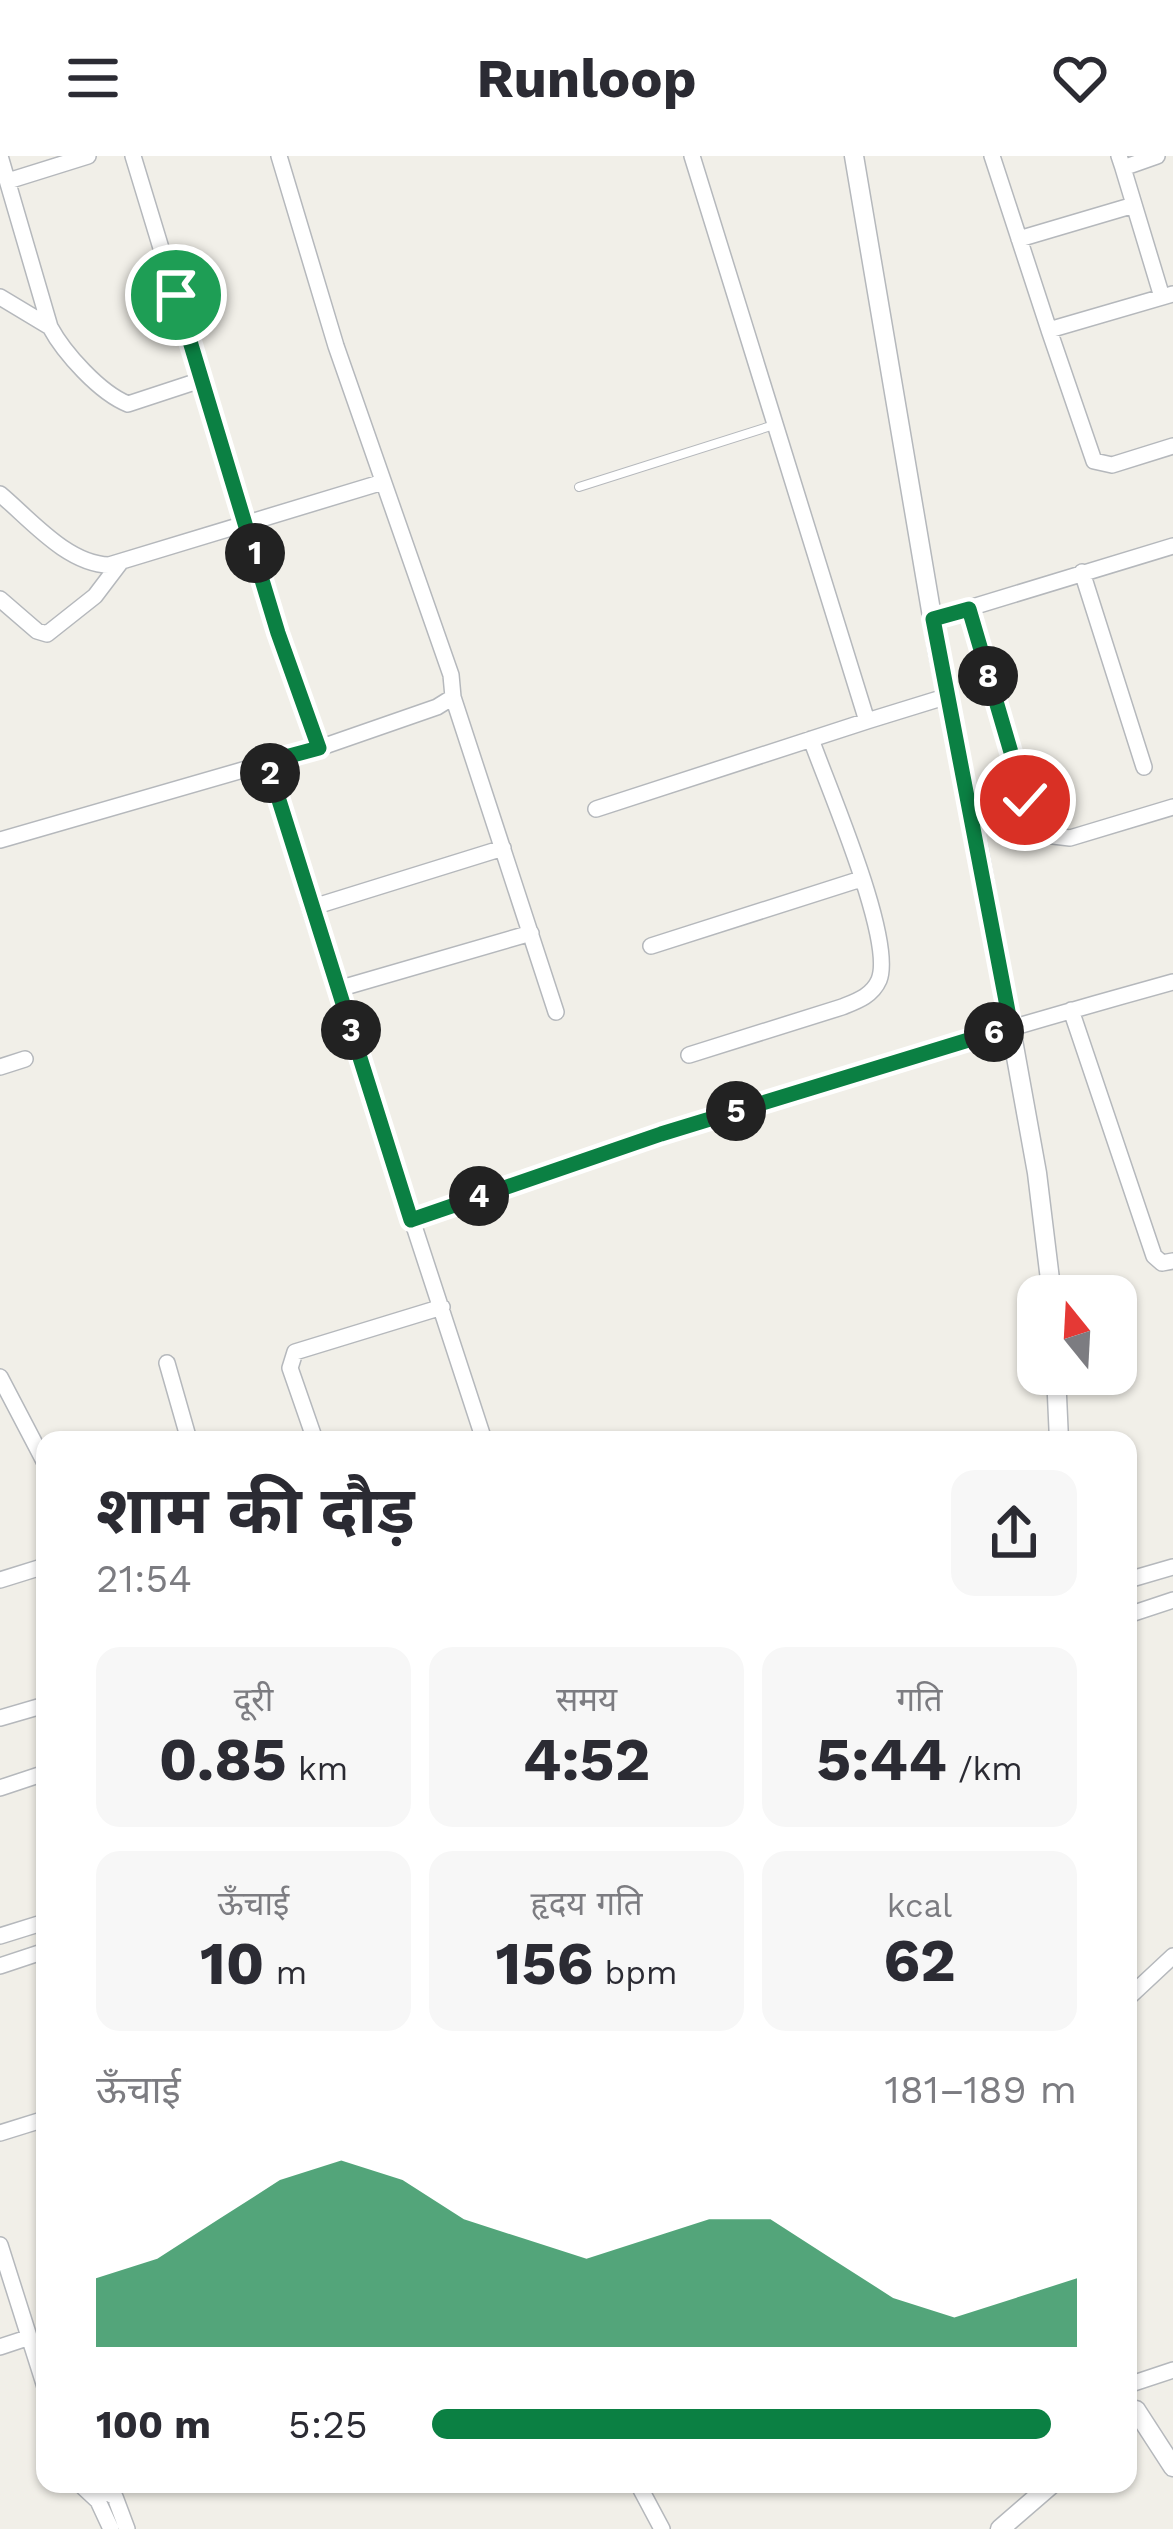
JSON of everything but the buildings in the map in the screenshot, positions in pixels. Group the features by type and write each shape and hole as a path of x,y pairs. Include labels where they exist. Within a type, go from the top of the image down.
{"street":[{"path":"0,156 58,341 120,402 138,402 201,380"},
{"path":"8,182 88,156"},
{"path":"133,156 278,633 319,748"},
{"path":"279,156 383,482 451,675 453,697 556,1012"},
{"path":"692,156 866,721"},
{"path":"854,156 933,619 1011,1027 1049,1275"},
{"path":"992,156 1099,465 1173,446"},
{"path":"1049,330 1168,296 1121,162 1156,156"},
{"path":"1018,239 1134,205"},
{"path":"0,297 50,327"},
{"path":"0,494 95,565 247,526 383,482"},
{"path":"933,619 1173,546"},
{"path":"0,599 37,631 52,632 95,596 120,562"},
{"path":"1082,572 1144,767"},
{"path":"969,609 1022,793 1046,835 1070,838 1172,811"},
{"path":"596,808 947,696"},
{"path":"0,840 319,748 407,719 453,697"},
{"path":"689,1055 810,1018 864,998 874,989 883,961 861,879 811,739"},
{"path":"267,762 481,1431"},
{"path":"310,908 503,848"},
{"path":"651,946 861,879"},
{"path":"338,989 531,933"},
{"path":"411,1220 661,1134 1173,982"},
{"path":"1071,1010 1154,1256 1162,1263 1173,1261"},
{"path":"0,1067 25,1059"},
{"path":"311,1431 290,1368 295,1352 442,1307"},
{"path":"167,1364 186,1431"},
{"path":"0,1377 36,1445"},
{"path":"1057,1395 1059,1431"},
{"path":"1137,1577 1173,1567"},
{"path":"0,1580 36,1569"},
{"path":"1137,1612 1173,1600"},
{"path":"0,1718 36,1708"},
{"path":"0,1788 36,1776"},
{"path":"0,1936 36,1925"},
{"path":"0,1966 36,1955"},
{"path":"1137,1990 1173,1956"},
{"path":"0,2133 36,2122"},
{"path":"0,2245 36,2361"},
{"path":"0,2347 28,2338"},
{"path":"1137,2384 1173,2370"},
{"path":"1137,2420 1173,2467"},
{"path":"89,2493 110,2529"},
{"path":"108,2493 115,2497 127,2529"},
{"path":"643,2493 662,2529"},
{"path":"1000,2529 1042,2493"}],"lane":[{"path":"579,487 775,424"}],"route":[{"path":"176,295 278,633 319,748 267,762 411,1220 661,1134 1011,1027 933,619 969,609 1025,800"}]}
